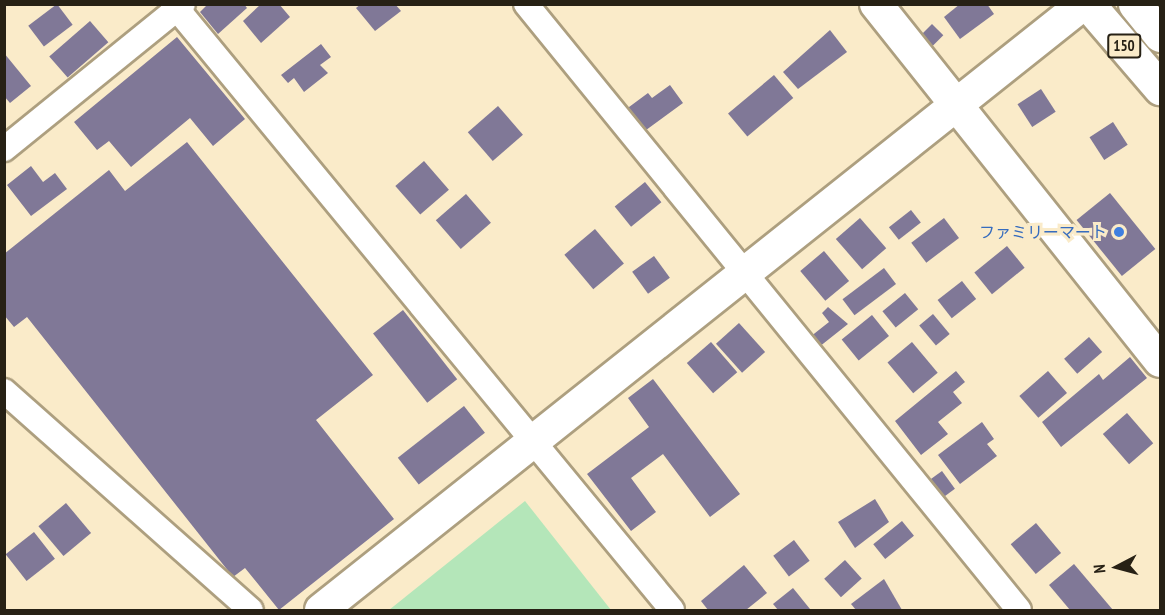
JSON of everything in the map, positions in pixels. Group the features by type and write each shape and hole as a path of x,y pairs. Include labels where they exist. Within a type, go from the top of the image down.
{"highway":[{"name":"150","path":"1088,4 1161,88"},
{"name":"150","path":"1134,4 1161,35"}],"street":[{"path":"526,4 743,274 1019,610"},
{"path":"876,4 1161,361"},
{"path":"321,610 1083,4"},
{"path":"4,149 177,6 531,442 672,610"},
{"path":"4,391 251,610"}],"green space":[{"path":"525,501 611,610 389,610"}],"building":[{"path":"57,4 73,25 44,46 28,26"},
{"path":"208,4 244,4 247,8 218,34 200,12"},
{"path":"261,4 279,4 290,17 261,43 243,21"},
{"path":"361,4 395,4 401,11 375,31 356,8"},
{"path":"960,4 987,4 994,14 960,39 944,17"},
{"path":"90,21 108,42 68,78 49,56"},
{"path":"932,24 943,35 931,48 919,37"},
{"path":"830,30 847,52 798,89 783,72"},
{"path":"177,37 245,119 213,146 190,118 131,167 109,141 97,150 74,122"},
{"path":"321,44 331,57 320,65 328,73 304,92 294,78 288,83 281,75"},
{"path":"4,53 31,86 10,103 4,96"},
{"path":"774,75 793,98 747,137 728,114"},
{"path":"670,85 683,103 642,133 625,110 648,93 652,98"},
{"path":"1041,89 1056,112 1032,127 1018,104"},
{"path":"498,106 523,135 493,161 468,132"},
{"path":"1113,122 1128,145 1104,160 1090,137"},
{"path":"187,142 373,375 316,420 394,519 279,610 245,568 233,577 27,317 14,327 4,315 4,254 109,170 125,191"},
{"path":"424,161 449,190 420,215 395,186"},
{"path":"31,166 43,182 55,173 67,189 31,216 7,185"},
{"path":"645,182 661,202 631,227 615,207"},
{"path":"1110,193 1155,249 1122,276 1077,220"},
{"path":"466,194 491,223 461,249 436,220"},
{"path":"911,210 921,223 899,240 889,227"},
{"path":"860,218 886,248 862,269 836,239"},
{"path":"944,218 959,238 926,263 911,243"},
{"path":"595,229 624,263 593,289 564,255"},
{"path":"1007,246 1025,268 992,294 974,272"},
{"path":"824,251 849,281 825,301 800,271"},
{"path":"654,256 670,278 648,294 632,272"},
{"path":"884,268 896,284 855,315 842,299"},
{"path":"962,281 976,299 952,318 938,300"},
{"path":"905,293 918,309 896,328 882,311"},
{"path":"828,307 848,324 819,347 810,337 829,322 822,313"},
{"path":"403,310 457,379 427,403 373,333"},
{"path":"933,314 950,334 936,345 919,326"},
{"path":"872,315 889,336 859,361 842,340"},
{"path":"739,323 765,352 742,373 716,344"},
{"path":"1089,337 1102,352 1077,374 1064,359"},
{"path":"711,342 737,372 713,393 687,363"},
{"path":"912,342 938,373 913,393 887,363"},
{"path":"1130,357 1147,378 1061,447 1042,422 1099,374 1103,380"},
{"path":"956,371 965,382 953,392 962,403 938,422 948,434 921,455 895,421"},
{"path":"1048,371 1067,393 1038,418 1019,396"},
{"path":"653,379 740,494 710,517 663,454 631,478 656,512 631,531 587,474 649,427 628,398"},
{"path":"464,406 485,433 419,485 398,458"},
{"path":"1127,413 1153,443 1129,464 1103,434"},
{"path":"982,422 994,439 987,444 997,456 960,484 938,455"},
{"path":"942,471 955,489 938,501 925,483"},
{"path":"875,499 889,522 855,548 838,522"},
{"path":"66,503 91,533 63,556 38,526"},
{"path":"902,521 914,536 885,559 873,544"},
{"path":"1036,523 1061,553 1036,574 1011,544"},
{"path":"34,532 55,559 27,581 6,554"},
{"path":"794,540 810,561 789,576 773,556"},
{"path":"845,560 862,579 841,597 824,579"},
{"path":"1074,564 1113,610 1070,610 1049,585"},
{"path":"744,565 767,593 746,610 708,610 701,601"},
{"path":"884,579 902,610 856,610 851,604"},
{"path":"793,588 810,609 778,610 773,604"}],"place":[{"name":"ファミリーマート","path":"1119,232"}]}
